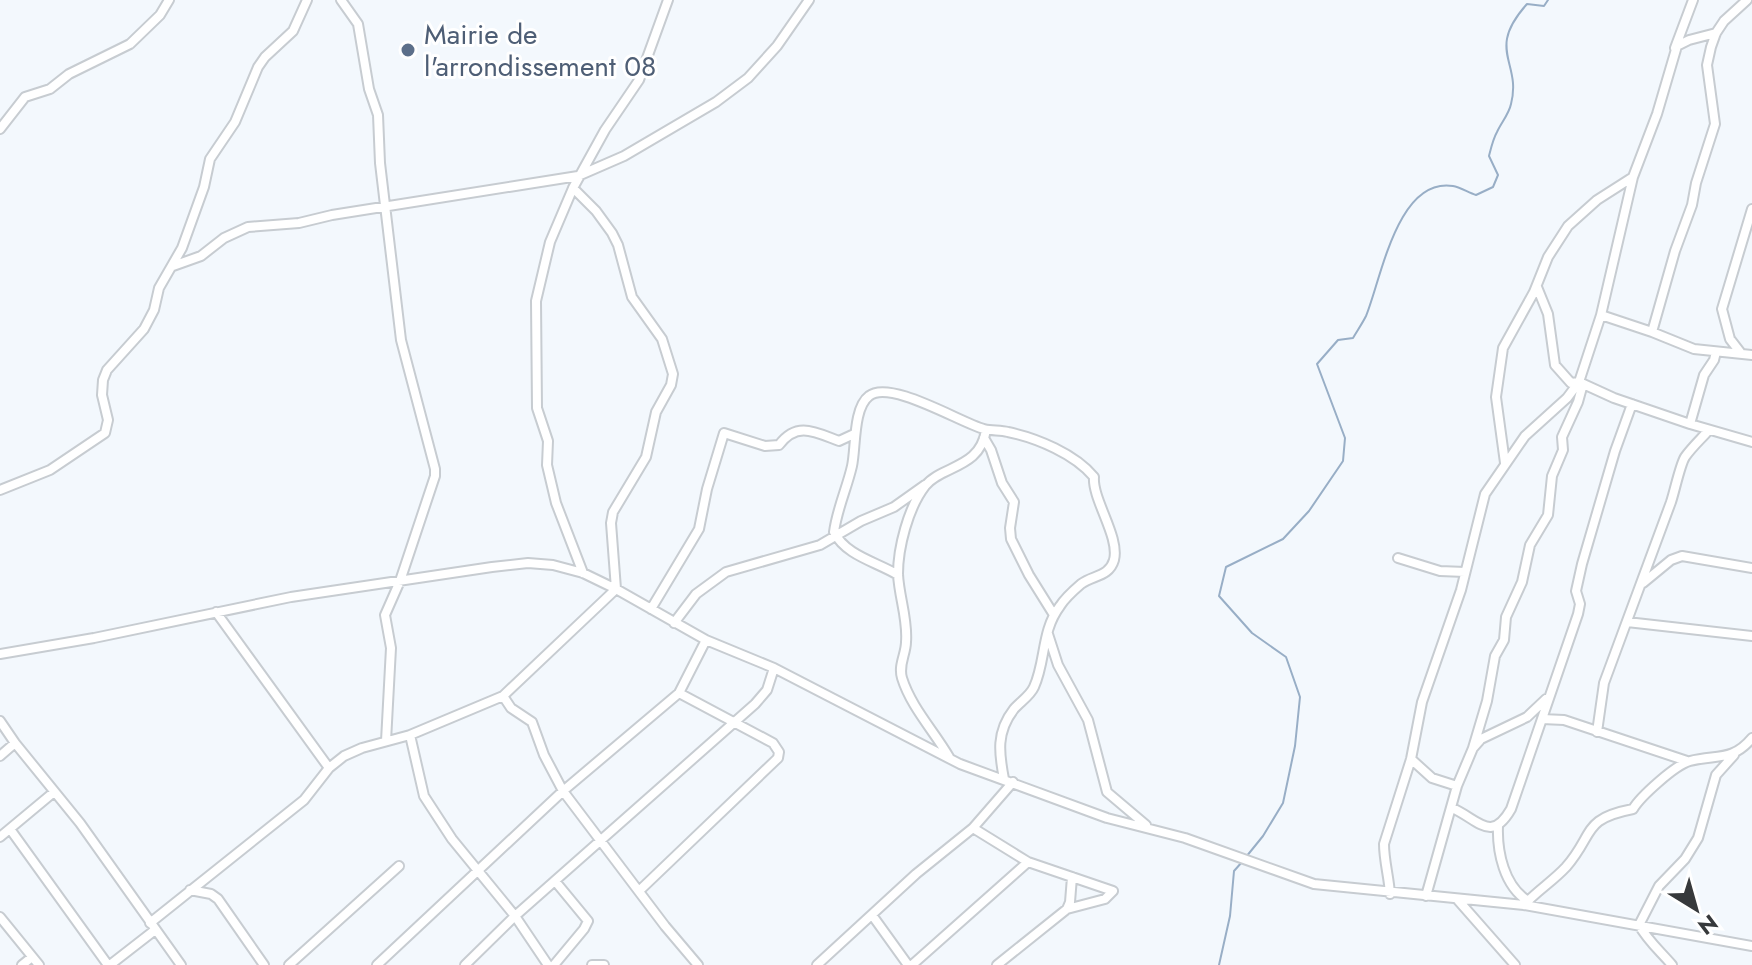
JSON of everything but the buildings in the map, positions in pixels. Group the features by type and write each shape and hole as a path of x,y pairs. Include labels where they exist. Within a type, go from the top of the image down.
{"street":[{"path":"0,129 25,97 50,89 69,74 130,44 160,15 169,0"},
{"path":"0,490 50,470 105,433 108,420 102,395 107,370 144,329 154,310 159,288 173,266 200,199 210,159 235,122 258,67 293,31 307,0"},
{"path":"341,0 358,24 369,89 378,115 380,163 401,340 435,469 400,581 385,615 391,648 386,741"},
{"path":"583,573 556,503 547,465 548,441 537,408 536,301 550,242 578,176 639,80 668,0"},
{"path":"173,266 201,256 224,238 248,227 299,223 332,215 578,176 624,156 716,102 748,78 809,0"},
{"path":"1426,896 1457,786 1473,748 1487,701 1495,656 1504,640 1506,617 1522,582 1530,545 1548,515 1552,476 1563,450 1562,437 1578,402 1633,177 1657,114 1675,49 1693,0"},
{"path":"1652,332 1715,124 1707,65 1716,33 1747,0"},
{"path":"1675,49 1689,40 1716,33"},
{"path":"1505,463 1496,397 1503,348 1537,286 1548,257 1568,226 1597,200 1633,177"},
{"path":"573,188 612,233 618,245 628,290 662,339 673,374 671,385 656,412 646,457 613,512 611,523 616,589"},
{"path":"1740,352 1730,339 1722,309 1752,209"},
{"path":"1537,286 1548,314 1555,365 1571,383 1581,383 1708,431 1752,442"},
{"path":"1601,315 1694,349 1752,355"},
{"path":"1690,424 1704,375 1716,352"},
{"path":"1390,894 1384,844 1411,759 1422,702 1465,572 1485,494 1525,436 1581,383"},
{"path":"898,575 862,558 836,535 835,524 852,466 854,434 865,401 878,392 932,406 985,434 1012,433 1045,445 1094,477 1114,560 1105,573 1081,585 1060,605 1047,629 1036,684 1012,713 1001,735 999,753 1009,780"},
{"path":"1526,903 1514,889 1503,865 1497,846 1498,826 1511,809 1578,614 1580,604 1576,591 1582,564 1632,404"},
{"path":"651,609 699,529 724,433 767,446 779,445 786,435 804,430 839,441 854,434"},
{"path":"1597,732 1604,683 1681,466 1685,456 1708,431"},
{"path":"674,623 696,594 726,572 810,549 894,507 926,484 964,464 985,434"},
{"path":"985,434 1002,483 1014,502 1011,539 1054,615"},
{"path":"926,484 909,523 900,556 898,575 906,635 901,677 949,758"},
{"path":"1640,584 1671,560 1682,556 1752,568"},
{"path":"1398,558 1440,571 1465,572"},
{"path":"0,654 291,597 528,563 553,565 583,573 616,589 706,640 774,668 949,758 1107,818 1185,838 1314,884 1390,894 1526,903 1752,946"},
{"path":"10,829 109,965 190,890 304,800 329,768 344,756 410,735 503,696 616,589"},
{"path":"216,612 329,768"},
{"path":"1627,622 1752,636"},
{"path":"1047,629 1058,665 1088,720 1107,792 1152,830"},
{"path":"377,965 563,791 679,693 706,640"},
{"path":"465,965 515,916 762,696 774,668"},
{"path":"639,891 778,758 779,752 773,743 679,693"},
{"path":"1473,748 1481,739 1527,717 1550,695"},
{"path":"503,696 511,708 534,724 544,755 563,791 698,965"},
{"path":"1542,719 1564,720 1687,761"},
{"path":"0,721 80,823 181,965"},
{"path":"410,735 424,796 477,871 551,965 588,921 555,881"},
{"path":"1639,925 1659,886 1685,859 1698,838 1716,775 1752,738"},
{"path":"0,756 15,743"},
{"path":"1526,903 1565,867 1594,823 1604,816 1633,809 1640,797 1687,761 1736,753"},
{"path":"1411,759 1432,778 1457,786"},
{"path":"817,965 916,874 973,828 1009,780"},
{"path":"0,837 54,792"},
{"path":"1452,808 1481,826 1498,826"},
{"path":"973,828 1028,862 1113,891 1105,899 1067,909 997,965"},
{"path":"872,915 910,965 1028,862"},
{"path":"289,965 399,866"},
{"path":"1067,909 1072,877"},
{"path":"190,890 211,894 218,899 264,965"},
{"path":"1457,899 1515,965"},
{"path":"0,917 39,965"},
{"path":"1639,925 1649,942 1672,965"},
{"path":"22,965 32,957"},
{"path":"592,965 604,965"}],"waterway":[{"path":"1246,857 1283,803 1295,746 1300,697 1286,657 1252,633 1219,596 1226,567 1283,539 1309,511 1343,461 1345,438 1317,364 1338,340 1353,338 1361,325 1394,234 1418,197 1434,188 1453,186 1476,195 1493,187 1498,175 1489,156 1494,138 1510,108 1513,89 1506,45 1508,33 1527,4 1544,6 1548,0"},
{"path":"1219,965 1230,916 1234,871 1242,862"}],"place":[{"name":"Mairie de l'arrondissement 08","path":"408,50"}]}
